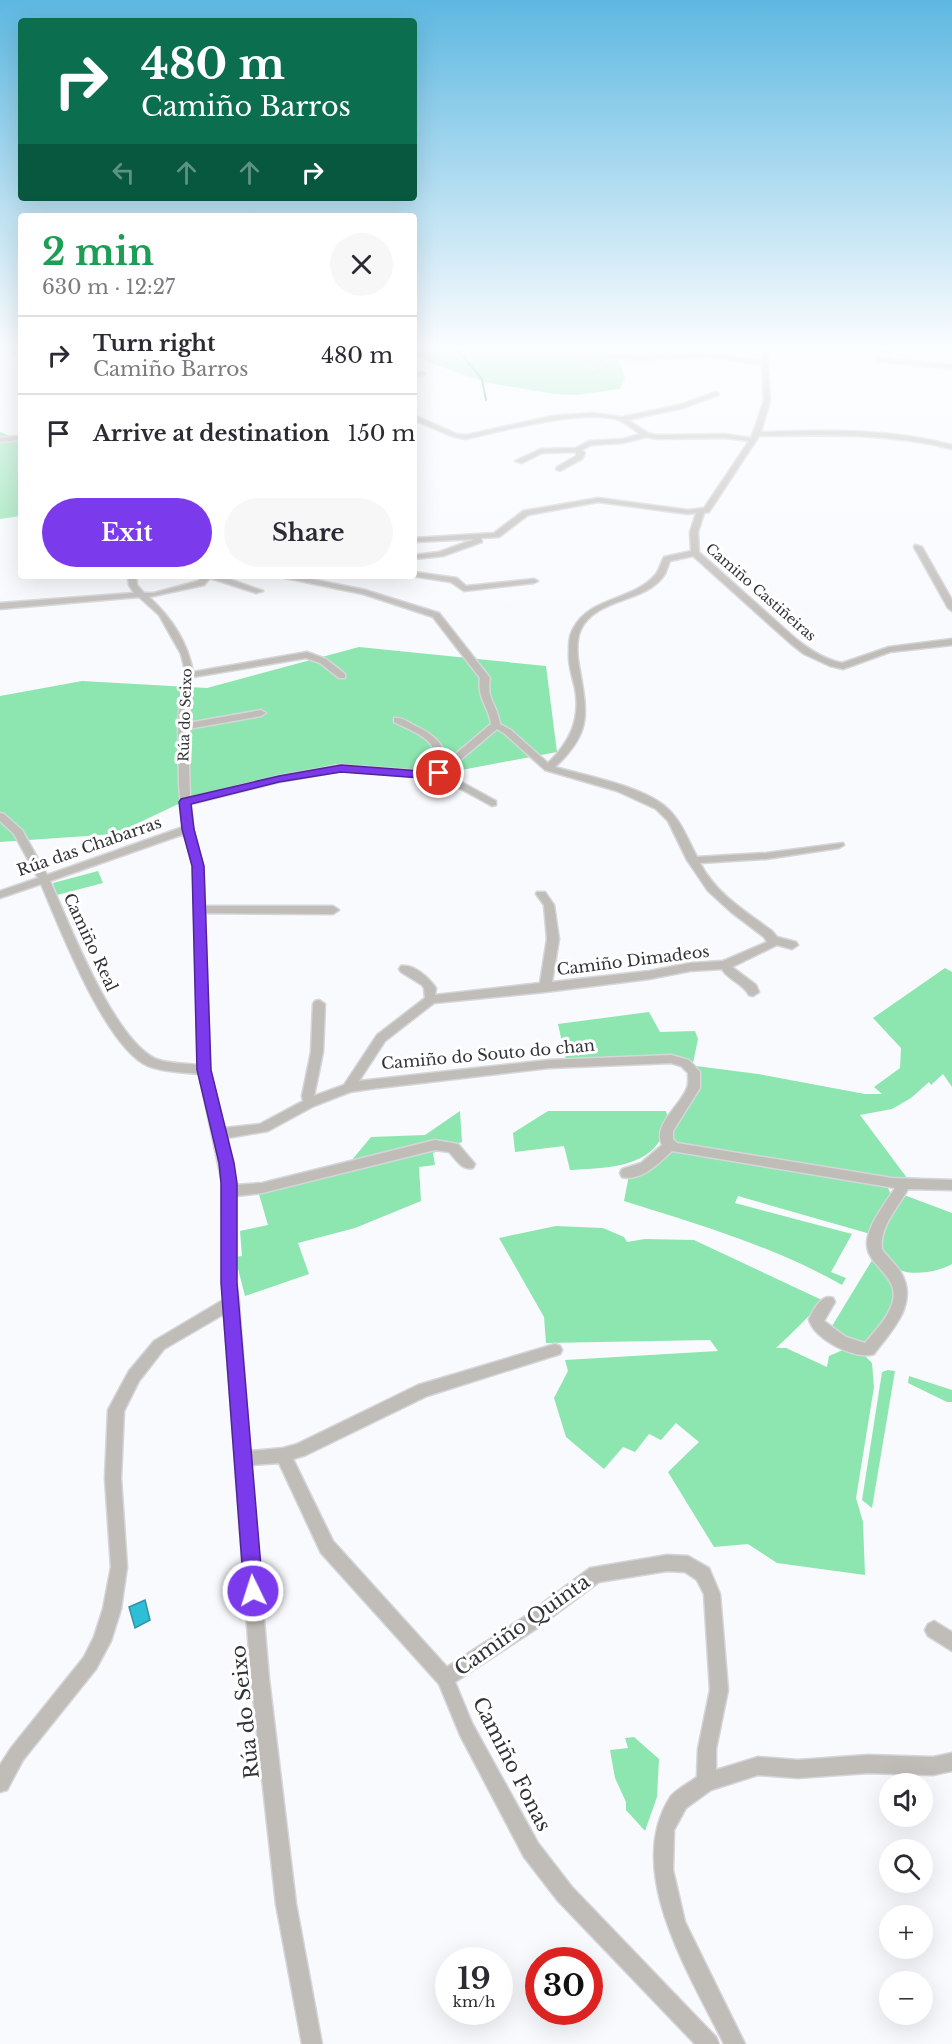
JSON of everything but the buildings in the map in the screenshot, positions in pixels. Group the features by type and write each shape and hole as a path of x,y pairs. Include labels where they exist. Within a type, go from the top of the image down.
{"street":[{"path":"519,461 546,449 578,450 589,443 625,440"},
{"path":"417,556 441,554 502,532 526,513 598,500 700,512 708,506 754,440"},
{"path":"928,440 952,447"},
{"path":"560,469 579,457 581,453 578,450"},
{"name":"Camiño Castiñeiras","path":"700,512 694,532 694,553 807,652 843,666 889,650 952,642"},
{"path":"417,540 487,537"},
{"path":"918,547 952,608"},
{"path":"548,768 566,751 582,722 580,693 574,666 573,639 583,619 597,609 652,582 661,575 667,559 694,553"},
{"path":"417,574 454,580 464,589 534,581"},
{"name":"Rúa do Seixo","path":"132,579 133,585 141,595 163,614 185,654 189,675 183,727 185,802 188,829 198,866 204,1070 226,1163 229,1191 229,1283 260,1679 285,1904 312,2044"},
{"path":"0,606 154,595 201,583 204,579"},
{"path":"222,579 259,591"},
{"path":"300,579 365,592 436,615 485,678 483,692 494,713 496,725"},
{"path":"189,675 307,655 323,660 342,676"},
{"path":"183,727 261,713"},
{"path":"397,720 432,738 440,752 439,773"},
{"path":"496,725 508,732 548,768 595,781 662,808 678,829 683,844 712,889 773,940 792,945"},
{"path":"439,773 496,725"},
{"path":"185,802 279,779 341,768 421,774 439,773 492,803"},
{"name":"Camiño Real","path":"0,816 18,832 44,879 96,995 129,1043 152,1062 204,1070"},
{"name":"Rúa das Chabarras","path":"0,895 188,829"},
{"path":"693,860 766,856 839,845"},
{"name":"Camiño Dimadeos","path":"541,894 549,905 553,939 545,988"},
{"path":"200,909 333,910"},
{"name":"Camiño Dimadeos","path":"431,999 545,988 649,975 690,967 725,965 757,952 772,944 773,940"},
{"name":"Camiño Dimadeos","path":"725,965 729,972 752,988 753,992"},
{"path":"348,1088 381,1038 431,999 430,988 426,982 405,969"},
{"path":"310,1103 308,1096 317,1052 319,1004"},
{"name":"Camiño do Souto do chan","path":"219,1134 263,1128 310,1103 348,1088 549,1064 671,1059 686,1063 694,1072 694,1088 667,1131 666,1141 671,1144"},
{"path":"627,1173 646,1167 671,1144 691,1150 904,1184 952,1185"},
{"path":"229,1191 262,1188 435,1145 453,1147 468,1164"},
{"path":"828,1302 819,1312 816,1319 817,1324 839,1339 861,1349 869,1350 898,1310 900,1289 896,1274 877,1255 874,1242 881,1223 904,1184"},
{"path":"0,1783 17,1754 90,1663 102,1641 112,1609 119,1567 113,1478 116,1410 134,1376 159,1345 232,1302"},
{"path":"244,1459 283,1455 300,1450 423,1390 555,1350"},
{"name":"Camiño Fonas","path":"283,1455 327,1547 445,1678 466,1729 531,1850 565,1894 709,2044"},
{"name":"Camiño Quinta","path":"445,1678 530,1623 596,1574 668,1563 688,1564 703,1574 712,1594 713,1604 719,1690 707,1749 706,1782"},
{"path":"934,1630 952,1642"},
{"path":"735,2044 676,1924 663,1870 665,1829 679,1801 706,1782 759,1766 798,1769 868,1764 933,1766 952,1762"}],"green space":[{"path":"0,440 18,440 18,516 0,519"},
{"path":"359,647 546,666 557,752 440,774 336,764 193,797 115,834 0,842 0,696 82,681 207,688"},
{"path":"98,871 103,883 57,895 53,883"},
{"path":"945,968 952,972 952,1087 943,1074 931,1085 929,1082 911,1098 892,1109 860,1115 910,1182 674,1143 671,1134 698,1076 696,1066 758,1074 865,1094 882,1094 874,1087 900,1068 901,1048 873,1018"},
{"path":"649,1012 660,1032 695,1031 698,1039 693,1063 682,1059 566,1060 558,1024"},
{"path":"460,1111 462,1142 433,1153 435,1165 419,1167 421,1201 355,1228 298,1243 309,1274 245,1296 235,1257 242,1256 240,1231 268,1225 258,1191 302,1180 351,1161 371,1137 425,1135"},
{"path":"548,1111 666,1111 667,1115 661,1138 645,1156 621,1165 570,1170 564,1146 515,1152 513,1133"},
{"path":"672,1148 885,1185 891,1196 890,1202 874,1235 738,1196 735,1203 852,1234 831,1272 846,1278 842,1285 763,1248 624,1201 629,1175"},
{"path":"904,1195 952,1213 952,1264 932,1271 916,1273 896,1268 886,1257 878,1245 885,1224"},
{"path":"556,1226 603,1228 624,1237 627,1242 645,1239 694,1240 824,1301 776,1348 786,1348 827,1367 829,1356 845,1349 865,1356 872,1363 874,1387 856,1498 863,1522 865,1575 777,1563 748,1544 714,1547 668,1472 699,1442 676,1423 661,1440 649,1434 635,1452 623,1447 604,1469 566,1437 554,1398 568,1371 565,1360 718,1351 710,1340 546,1343 544,1317 499,1238"},
{"path":"874,1257 895,1282 893,1312 866,1347 829,1331"},
{"path":"895,1371 872,1508 862,1500 882,1372"},
{"path":"909,1376 952,1390 952,1402 947,1402 908,1383"},
{"path":"634,1737 659,1759 657,1797 645,1831 626,1810 626,1802 615,1778 610,1750 628,1748 625,1738"}],"water":[{"path":"145,1600 150,1620 135,1628 129,1607"}],"route":[{"path":"253,1591 229,1283 229,1183 204,1070 198,866 188,829 185,802 279,779 341,768 421,774 439,773"}]}
